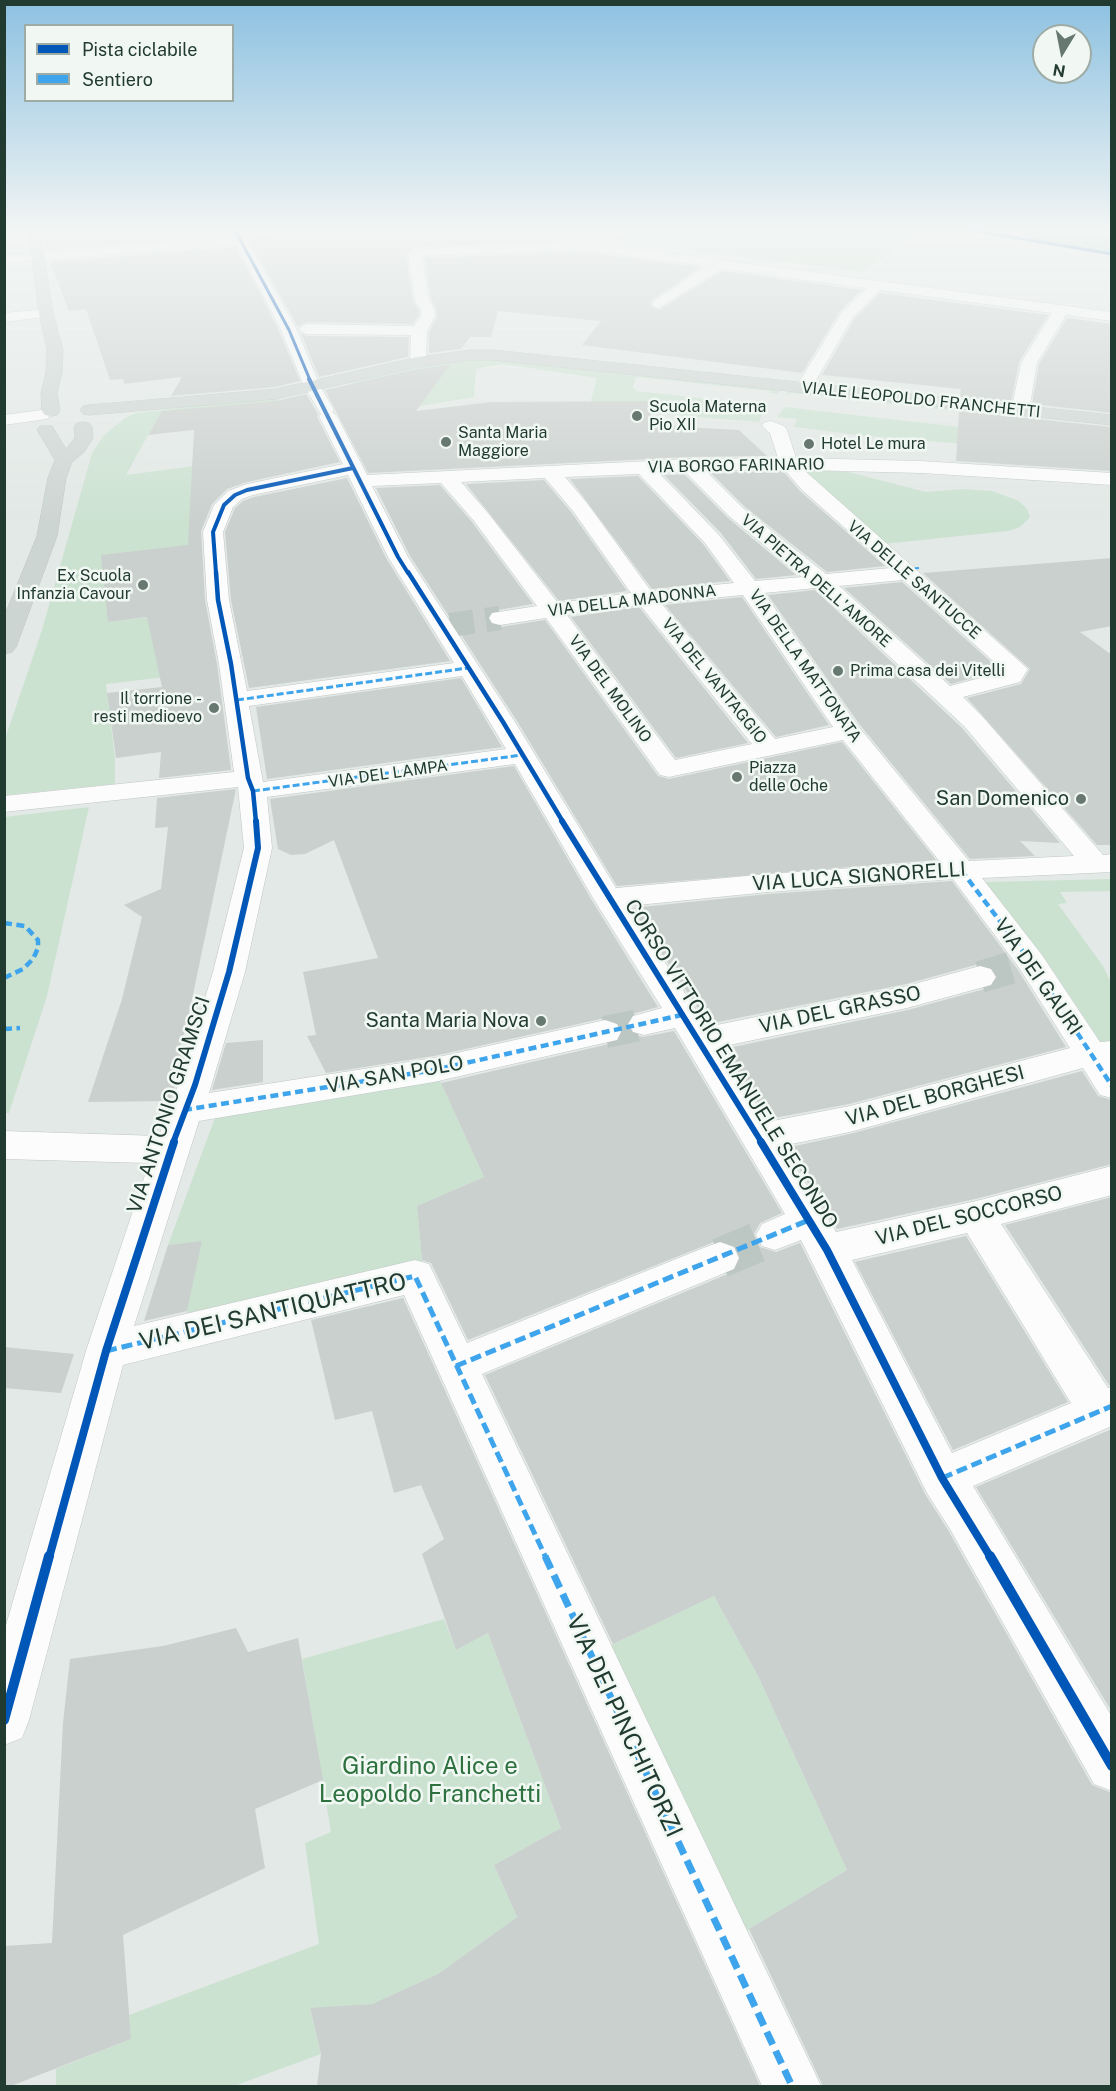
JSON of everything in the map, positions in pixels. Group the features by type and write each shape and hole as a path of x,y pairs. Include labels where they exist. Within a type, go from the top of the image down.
{"main road":[{"path":"50,328 54,346 54,373 44,421 64,460"},
{"name":"VIALE LEOPOLDO FRANCHETTI","path":"44,421 80,409 276,394 418,362 494,355 1112,420"},
{"path":"4,646 48,536 57,478 64,460 78,448 84,438 80,409 54,373"}],"street":[{"name":"CORSO VITTORIO EMANUELE SECONDO","path":"288,328 312,386 398,558 446,625 468,668 608,898 818,1235 942,1478 966,1514 1112,1766"},
{"path":"418,362 421,328"},
{"path":"804,387 839,328"},
{"path":"1020,411 1029,363 1051,328"},
{"path":"306,329 419,331"},
{"path":"4,420 44,421"},
{"path":"4,429 44,421"},
{"name":"VIA DELLE SANTUCCE","path":"771,426 778,430 789,464 808,485 909,570 1016,669 1012,677 999,682 945,694"},
{"name":"VIA BORGO FARINARIO","path":"235,495 247,490 357,474 445,476 689,465 789,464 921,467 1112,479"},
{"name":"VIA PIETRA DELL'AMORE","path":"689,465 730,506 821,581 945,694 1104,864"},
{"name":"VIA DELLA MATTONATA","path":"643,467 712,539 849,731 961,870"},
{"name":"VIA DEL VANTAGGIO","path":"549,471 580,507 646,598 778,746"},
{"name":"VIA DEL MOLINO","path":"445,476 485,522 669,769 778,746"},
{"name":"VIA ANTONIO GRAMSCI","path":"4,1720 106,1351 184,1110 195,1086 229,972 258,848 251,785 218,600 213,532 224,506 235,495"},
{"path":"712,539 762,533"},
{"name":"VIA DELLA MADONNA","path":"500,618 646,598 909,570"},
{"path":"237,700 468,668"},
{"path":"778,746 849,731"},
{"name":"VIA DEL LAMPA","path":"4,804 251,785 522,755"},
{"name":"VIA LUCA SIGNORELLI","path":"608,898 768,883 961,870 1104,864"},
{"name":"VIA DEI GAURI","path":"961,870 1101,1053 1112,1086"},
{"name":"VIA DEL GRASSO","path":"691,1028 759,1026 907,997 980,977"},
{"path":"644,1024 691,1028"},
{"name":"VIA SAN POLO","path":"184,1110 434,1070 605,1032"},
{"name":"VIA DEL BORGHESI","path":"758,1137 850,1119 1101,1053"},
{"path":"4,1145 171,1150"},
{"name":"VIA DEL SOCCORSO","path":"775,1235 818,1235 976,1216 1112,1180"},
{"path":"942,1478 1105,1409 976,1216"},
{"path":"456,1366 720,1258"},
{"name":"VIA DEI SANTIQUATTRO","path":"106,1351 415,1276 456,1366"},
{"name":"VIA DEI PINCHITORZI","path":"456,1366 792,2086"}],"green space":[{"path":"480,359 502,359 782,389 777,394 771,391 636,377 633,387 636,391 765,405 759,422 589,408 597,378 502,364 476,369 474,397 366,415 350,383 422,367"},
{"path":"790,389 949,407 947,410 792,393 786,395"},
{"path":"276,396 287,414 153,426 126,475 194,466 189,545 108,622 182,613 209,672 106,684 115,758 115,784 5,795 5,739 42,630 92,453 103,436 125,418 136,413"},
{"path":"785,407 1111,444 1037,450 866,436 794,427 797,419 777,417"},
{"path":"812,470 849,472 926,492 962,489 992,491 1019,501 1027,509 1030,517 1020,527 1008,531 883,544 803,474"},
{"path":"89,807 47,996 9,1113 5,1113 5,817"},
{"path":"1111,879 1111,891 1060,892 1067,903 1058,904 1103,966 1111,983 1111,1042 1101,1043 985,882"},
{"path":"437,1074 484,1177 417,1206 423,1269 185,1320 201,1242 168,1245 216,1115"},
{"path":"714,1596 758,1676 847,1870 733,1939 600,1650"},
{"name":"Giardino Alice e Leopoldo Franchetti","path":"444,1619 456,1650 488,1633 561,1828 494,1865 517,1917 438,1974 372,2004 310,2009 321,2054 234,2086 56,2086 56,2069 131,2039 129,2015 319,1944 305,1843 331,1832 302,1659"}],"building":[{"path":"92,328 277,328 300,381 276,387 171,396 182,377 124,384 123,379 110,380"},
{"path":"431,328 494,328 491,337 470,337 461,349 429,353 429,332"},
{"path":"596,328 830,328 802,373 582,345"},
{"path":"849,328 1040,328 1019,362 1011,402 960,397 961,389 822,375"},
{"path":"1061,328 1112,328 1112,413 1032,404 1039,364"},
{"path":"301,333 306,336 409,337 408,357 319,377"},
{"path":"450,365 416,411 491,402 653,401 649,425 739,430 767,456 689,457 368,473 325,390 418,369"},
{"path":"306,394 340,462 247,482 227,489 212,504 201,531 205,600 217,664 231,770 159,778 161,752 116,758 107,693 162,687 147,617 108,622 101,555 188,545 194,430 148,435 162,411 276,401"},
{"path":"959,411 1112,427 1112,471 956,461"},
{"path":"783,471 800,491 885,566 827,572 744,506 711,473"},
{"path":"684,474 728,518 796,575 756,579 721,533 664,475"},
{"path":"638,476 703,544 730,581 652,589 570,479"},
{"path":"347,478 386,558 450,661 249,688 231,600 225,532 235,508 243,501 254,497"},
{"path":"544,480 571,512 627,591 559,601 466,484"},
{"path":"440,485 472,522 533,604 492,611 487,617 490,624 500,627 545,620 658,776 669,779 842,742 936,860 617,886 517,721 410,556 376,488"},
{"path":"1112,558 1112,626 1080,632 1112,655 1112,845 1097,845 967,698 1021,684 1030,669 923,573"},
{"path":"902,582 1000,670 951,684 844,588"},
{"path":"815,590 962,728 1060,843 1020,841 1035,856 970,859 860,725 768,595"},
{"path":"742,597 829,725 776,737 665,605"},
{"path":"639,607 748,743 676,758 571,617"},
{"path":"461,678 502,747 267,779 256,707"},
{"path":"514,766 591,899 658,1007 632,1014 626,1025 632,1034 643,1037 674,1031 782,1213 760,1223 754,1234 760,1247 776,1252 800,1243 925,1494 948,1530 1092,1785 1112,1793 1112,2086 823,2086 749,1929 847,1870 758,1676 714,1596 613,1644 485,1375 735,1271 741,1259 736,1246 719,1240 468,1340 431,1263 422,1260 417,1206 484,1177 441,1083 618,1042 623,1033 619,1023 605,1018 434,1056 326,1073 307,1036 316,1035 303,972 378,958 334,840 305,854 291,855 278,849 270,799"},
{"path":"236,789 180,1047 188,1046 170,1101 88,1102 122,999 142,917 124,905 161,889 168,827 155,828 157,798"},
{"path":"952,881 1018,970 1066,1047 849,1104 768,1119 724,1049 908,1010 992,987 998,978 993,968 979,964 906,984 708,1024 632,908 768,894"},
{"path":"263,1040 263,1082 212,1090 226,1043"},
{"path":"1082,1071 1098,1096 1112,1100 1112,1164 975,1199 837,1229 786,1148 850,1134"},
{"path":"1112,1197 1112,1385 1109,1385 1005,1225"},
{"path":"966,1236 1068,1402 953,1450 855,1262"},
{"path":"202,1241 187,1311 144,1321 168,1245"},
{"path":"403,1298 760,2086 317,2086 321,2054 310,2008 372,2004 438,1974 517,1917 494,1865 561,1828 488,1633 456,1650 422,1554 444,1539 421,1485 394,1493 372,1411 335,1420 311,1320"},
{"path":"4,1347 74,1354 61,1393 4,1388"},
{"path":"1112,1429 1112,1712 976,1487"},
{"path":"236,1628 248,1652 298,1638 323,1780 255,1809 265,1868 123,1935 131,2039 11,2086 4,2086 4,1946 52,1943 63,1723 70,1659 163,1646"}],"tunnel":[{"path":"450,625 500,618"},
{"path":"980,977 1031,962"},
{"path":"605,1032 644,1024"},
{"path":"720,1258 775,1235"}],"marked path":[{"path":"903,569 919,568"},
{"path":"237,700 468,668"},
{"path":"253,791 522,755"},
{"path":"961,870 1031,962 1112,1086"},
{"path":"4,923 25,926 38,940 38,948 33,959 23,969 4,978"},
{"path":"184,1110 434,1070 682,1015"},
{"path":"4,1029 20,1028"},
{"path":"456,1366 809,1220"},
{"path":"106,1351 415,1276 792,2086"},
{"path":"942,1478 1112,1406"}],"cycle path":[{"path":"288,328 312,386 398,557 503,722 608,898 699,1040 827,1250 942,1478 966,1514 1112,1766"},
{"path":"4,1720 106,1351 171,1150 195,1085 229,972 258,848 253,791 248,778 231,664 218,600 213,532 224,505 235,495 247,490 353,468"}],"place":[{"name":"Scuola Materna Pio XII","path":"637,416"},
{"name":"Santa Maria Maggiore","path":"446,442"},
{"name":"Hotel Le mura","path":"809,444"},
{"name":"Ex Scuola Infanzia Cavour","path":"143,585"},
{"name":"Prima casa dei Vitelli","path":"838,671"},
{"name":"Il torrione - resti medioevo","path":"214,708"},
{"name":"Piazza delle Oche","path":"737,777"},
{"name":"San Domenico","path":"1081,799"},
{"name":"Santa Maria Nova","path":"541,1021"}]}
